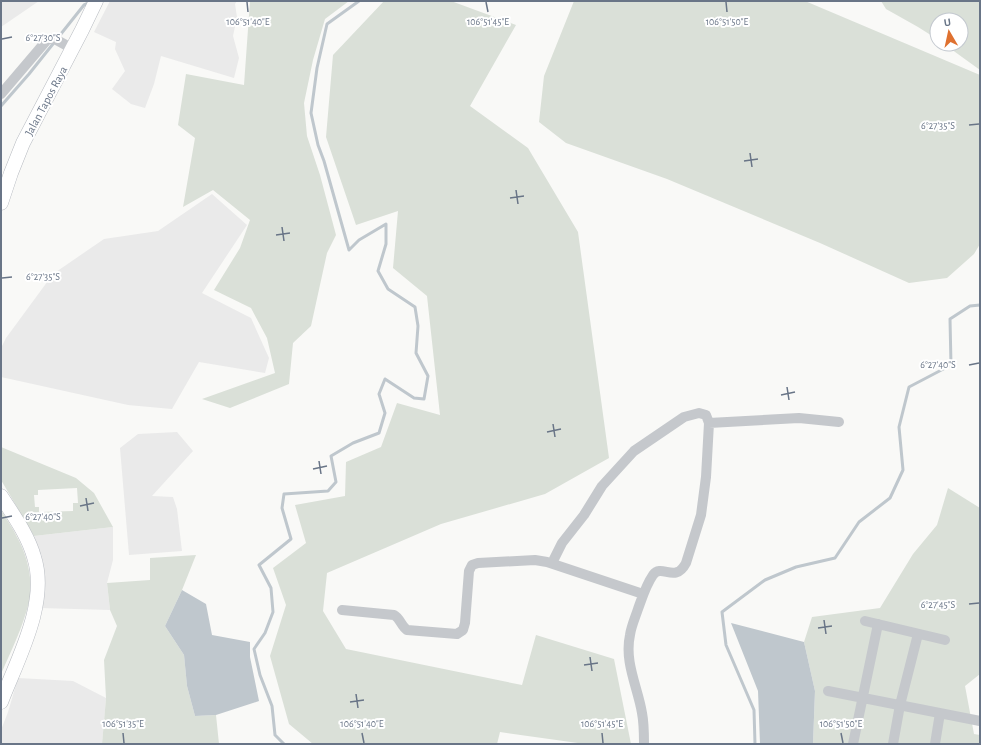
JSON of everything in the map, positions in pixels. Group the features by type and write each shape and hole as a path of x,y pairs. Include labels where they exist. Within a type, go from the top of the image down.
{"main road":[{"name":"Jalan Tapos Raya","path":"1,203 23,143 67,47 95,2"},
{"path":"1,496 28,541 35,558 38,576 38,599 33,620 1,702"}],"street":[{"path":"1,94 47,40 53,38 67,47"},
{"path":"552,563 562,543 584,515 602,486 634,451 684,417 699,413 706,415 709,423 706,477 700,515 686,563 683,570 678,573 661,571 654,574 643,594 629,636 628,656 630,669 643,715 644,744"},
{"path":"709,423 799,418 839,422"},
{"path":"342,610 394,614 397,616 403,627 407,630 457,634 463,630 465,623 469,571 472,565 478,563 514,561 535,560 552,563 643,594"},
{"path":"865,621 944,640"},
{"path":"853,744 878,624"},
{"path":"893,744 900,705 918,634"},
{"path":"828,691 980,721"},
{"path":"934,744 940,713"}],"shaded area":[{"path":"1,1 39,1 1,27"},
{"path":"110,1 237,1 235,4 237,17 233,36 239,58 234,78 161,56 154,84 145,108 131,104 112,89 125,71 115,49 116,42 94,32"},
{"path":"250,1 349,1 325,19 313,60 304,103 307,136 320,175 336,235 327,253 311,326 293,343 289,384 230,408 202,399 275,373 267,338 251,308 214,290 240,248 250,220 213,190 183,207 195,138 178,125 186,74 244,85"},
{"path":"384,1 451,1 516,25 470,106 528,148 578,232 609,458 545,494 441,524 327,573 323,611 346,649 522,685 536,635 614,659 631,744 585,744 500,732 497,744 313,744 289,724 270,656 286,605 273,568 306,543 295,505 345,496 346,462 381,447 397,403 440,415 427,296 393,268 398,211 356,225 326,137 333,55"},
{"path":"574,1 805,1 980,75 980,244 974,254 947,278 909,283 820,243 667,179 566,143 539,122 544,76"},
{"path":"881,1 980,1 980,70 955,52 969,52 969,12 929,12 929,34 886,9"},
{"path":"212,194 247,225 202,293 251,318 269,358 265,373 199,362 172,409 128,405 1,377 1,348 6,338 53,274 104,239 158,231"},
{"path":"177,432 193,451 152,496 173,497 177,509 182,551 129,555 120,448 138,434"},
{"path":"1,447 76,478 94,493 113,527 34,536 1,480","holes":["77,488 78,503 73,503 73,511 39,512 39,507 35,507 34,495 38,495 38,490"]},
{"path":"948,488 980,508 980,674 965,686 974,734 980,735 980,744 813,744 815,691 804,642 812,617 880,608 913,554 937,525"},
{"path":"1,510 21,544 29,568 31,586 24,621 1,674"},
{"path":"113,527 113,560 107,583 110,610 40,608 38,552 34,536"},
{"path":"196,555 165,626 184,655 187,686 195,716 216,715 219,744 102,744 106,698 104,660 117,626 110,610 107,583 150,580 150,558"},
{"path":"182,590 206,604 212,635 250,642 250,657 259,701 216,715 195,716 187,686 184,655 165,626"},
{"path":"731,623 804,642 815,691 813,744 760,744 758,691"},
{"path":"18,678 73,681 106,698 102,744 1,744 1,730"}],"waterway":[{"path":"284,744 275,735 272,706 260,675 254,649 265,633 273,612 271,588 259,565 291,539 282,508 284,494 328,491 336,482 331,456 353,443 379,433 385,413 379,394 385,379 414,398 424,399 428,376 416,353 418,326 415,307 388,289 378,271 386,244 386,224 359,240 349,250 324,161 318,145 311,113 317,68 327,24 359,1"},
{"path":"1,106 29,74 84,5 91,2"},
{"path":"755,744 754,710 726,645 722,612 765,580 796,567 835,558 859,522 890,498 903,470 899,427 909,387 951,365 950,319 970,306 980,305"}]}
